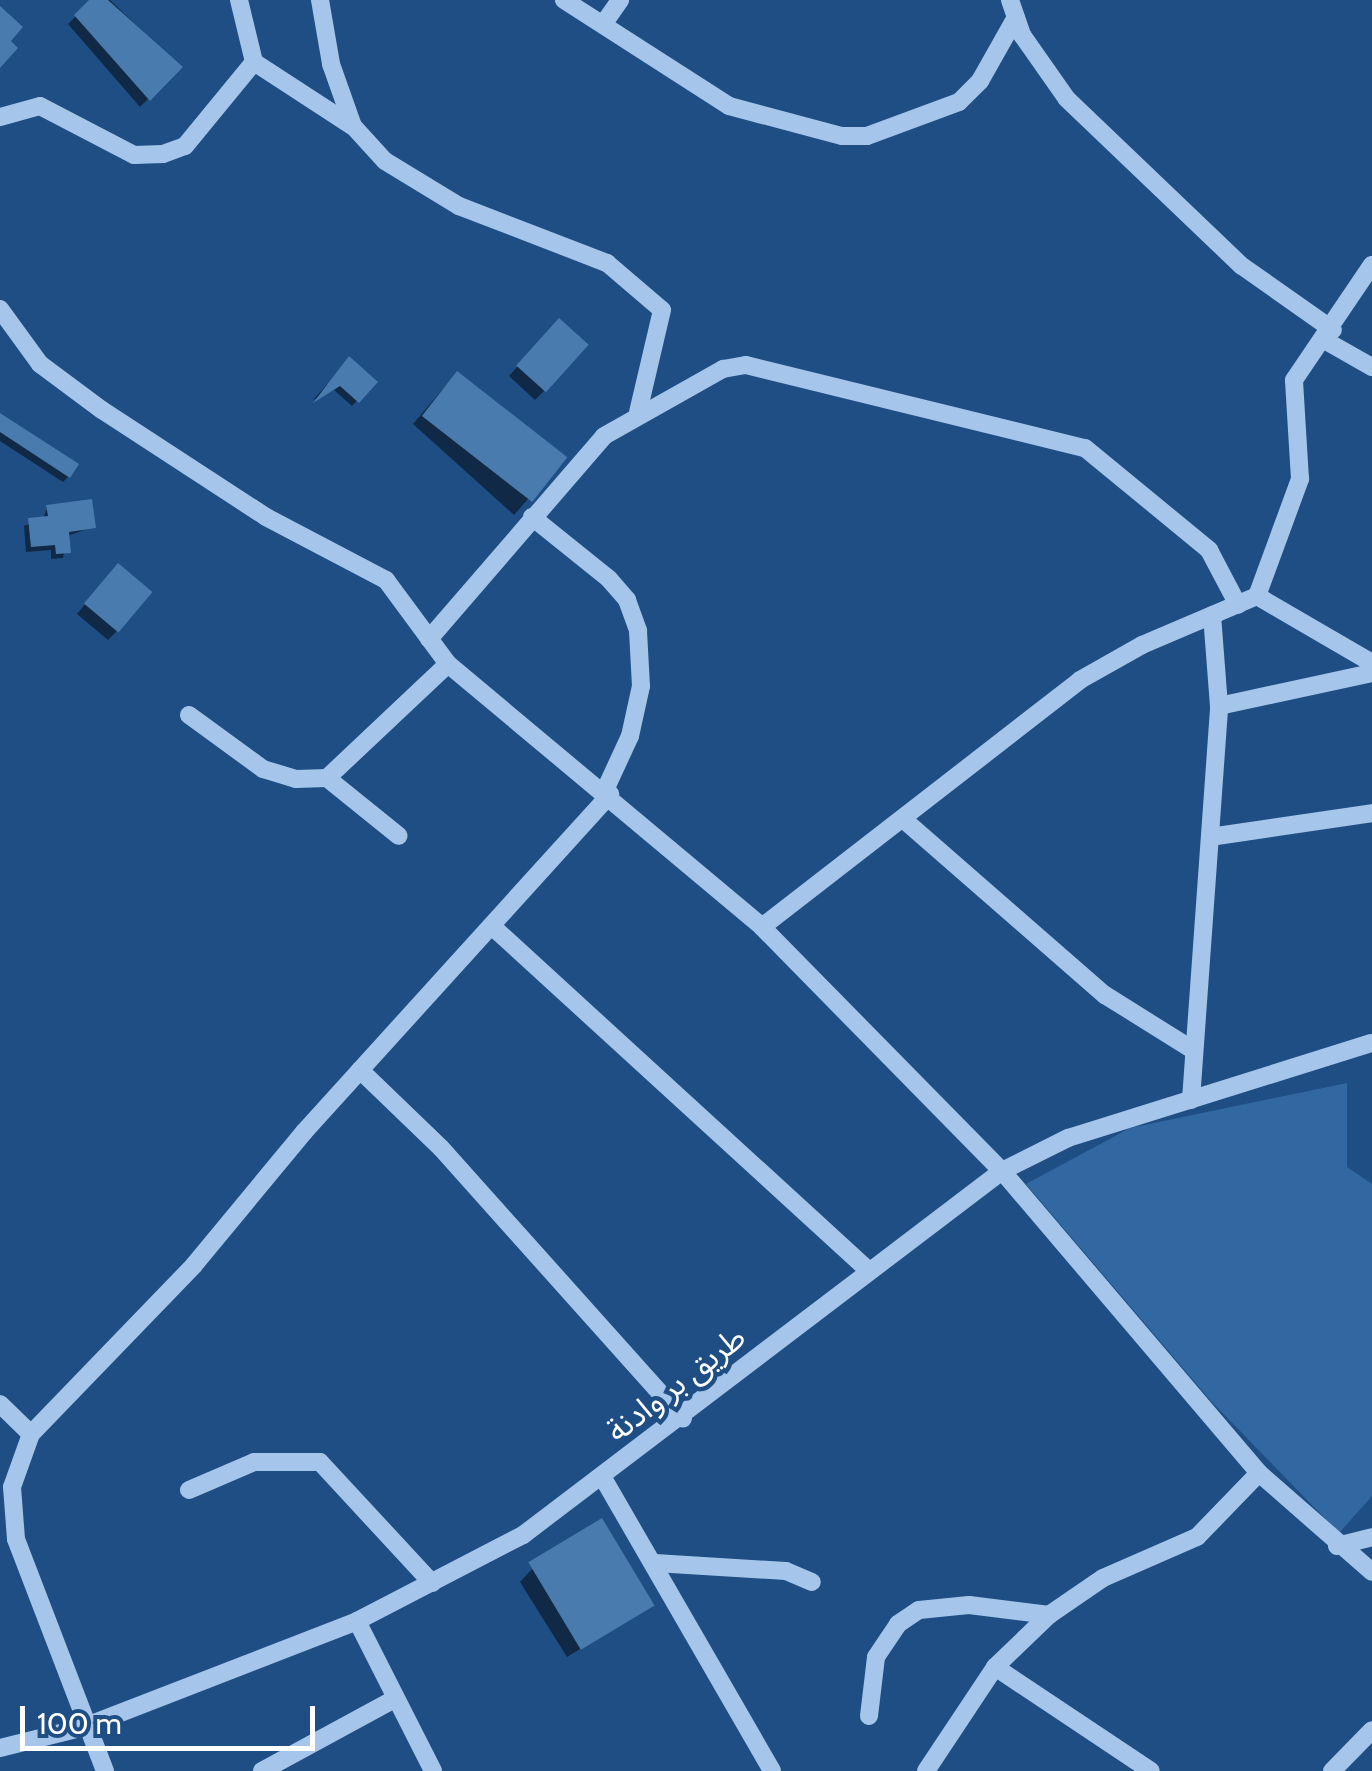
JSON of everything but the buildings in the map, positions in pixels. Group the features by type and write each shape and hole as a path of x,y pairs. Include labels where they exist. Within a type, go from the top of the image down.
{"street":[{"path":"239,0 254,62 353,126 426,190 608,263 662,310 638,412"},
{"path":"320,0 331,64 353,126"},
{"path":"564,0 730,106 818,134 867,136 959,102 980,81 1013,9"},
{"path":"604,24 620,0"},
{"path":"1013,9 1067,99 1242,266 1372,367"},
{"path":"0,117 40,106 134,155 164,154 186,146 254,62"},
{"path":"762,927 1109,660 1258,596 1300,479 1294,380 1329,336 1372,265"},
{"path":"0,309 40,364 102,410 266,517 386,580 448,664 607,792 762,927 1002,1171 1259,1473 1337,1546 1372,1572"},
{"path":"428,639 567,471 638,412 723,369 746,365 1086,448 1204,545 1238,605"},
{"path":"105,1771 84,1727 16,1538 12,1487 30,1434 194,1264 360,1070 494,928 607,792 630,736 641,686 638,631 627,600 609,580 532,518"},
{"path":"1258,596 1372,662"},
{"path":"1191,1100 1220,706 1212,616"},
{"path":"327,778 448,664"},
{"path":"1220,706 1372,673"},
{"path":"189,715 264,769 296,779 327,778 399,836"},
{"path":"1210,836 1372,813"},
{"path":"904,819 1105,995 1193,1050"},
{"path":"494,928 868,1270"},
{"name":"طريق بر وادنة","path":"0,1748 84,1727 358,1621 523,1535 683,1419 868,1270 1002,1171 1068,1138 1372,1043"},
{"path":"360,1070 441,1148 683,1419"},
{"path":"0,1404 30,1434"},
{"path":"189,1490 254,1462 320,1462 432,1583"},
{"path":"926,1771 995,1668 1049,1615 1102,1578 1197,1537 1259,1473"},
{"path":"603,1478 772,1771"},
{"path":"1337,1546 1372,1537"},
{"path":"655,1563 758,1568 812,1582"},
{"path":"869,1716 876,1657 898,1624 920,1610 970,1604 1049,1615"},
{"path":"358,1621 392,1700 433,1771"},
{"path":"995,1668 1151,1771"},
{"path":"262,1771 392,1700"},
{"path":"1332,1771 1372,1730"}],"shaded area":[{"path":"1347,1083 1347,1167 1372,1184 1372,1496 1339,1533 1211,1401 1026,1184 1130,1128"}]}
